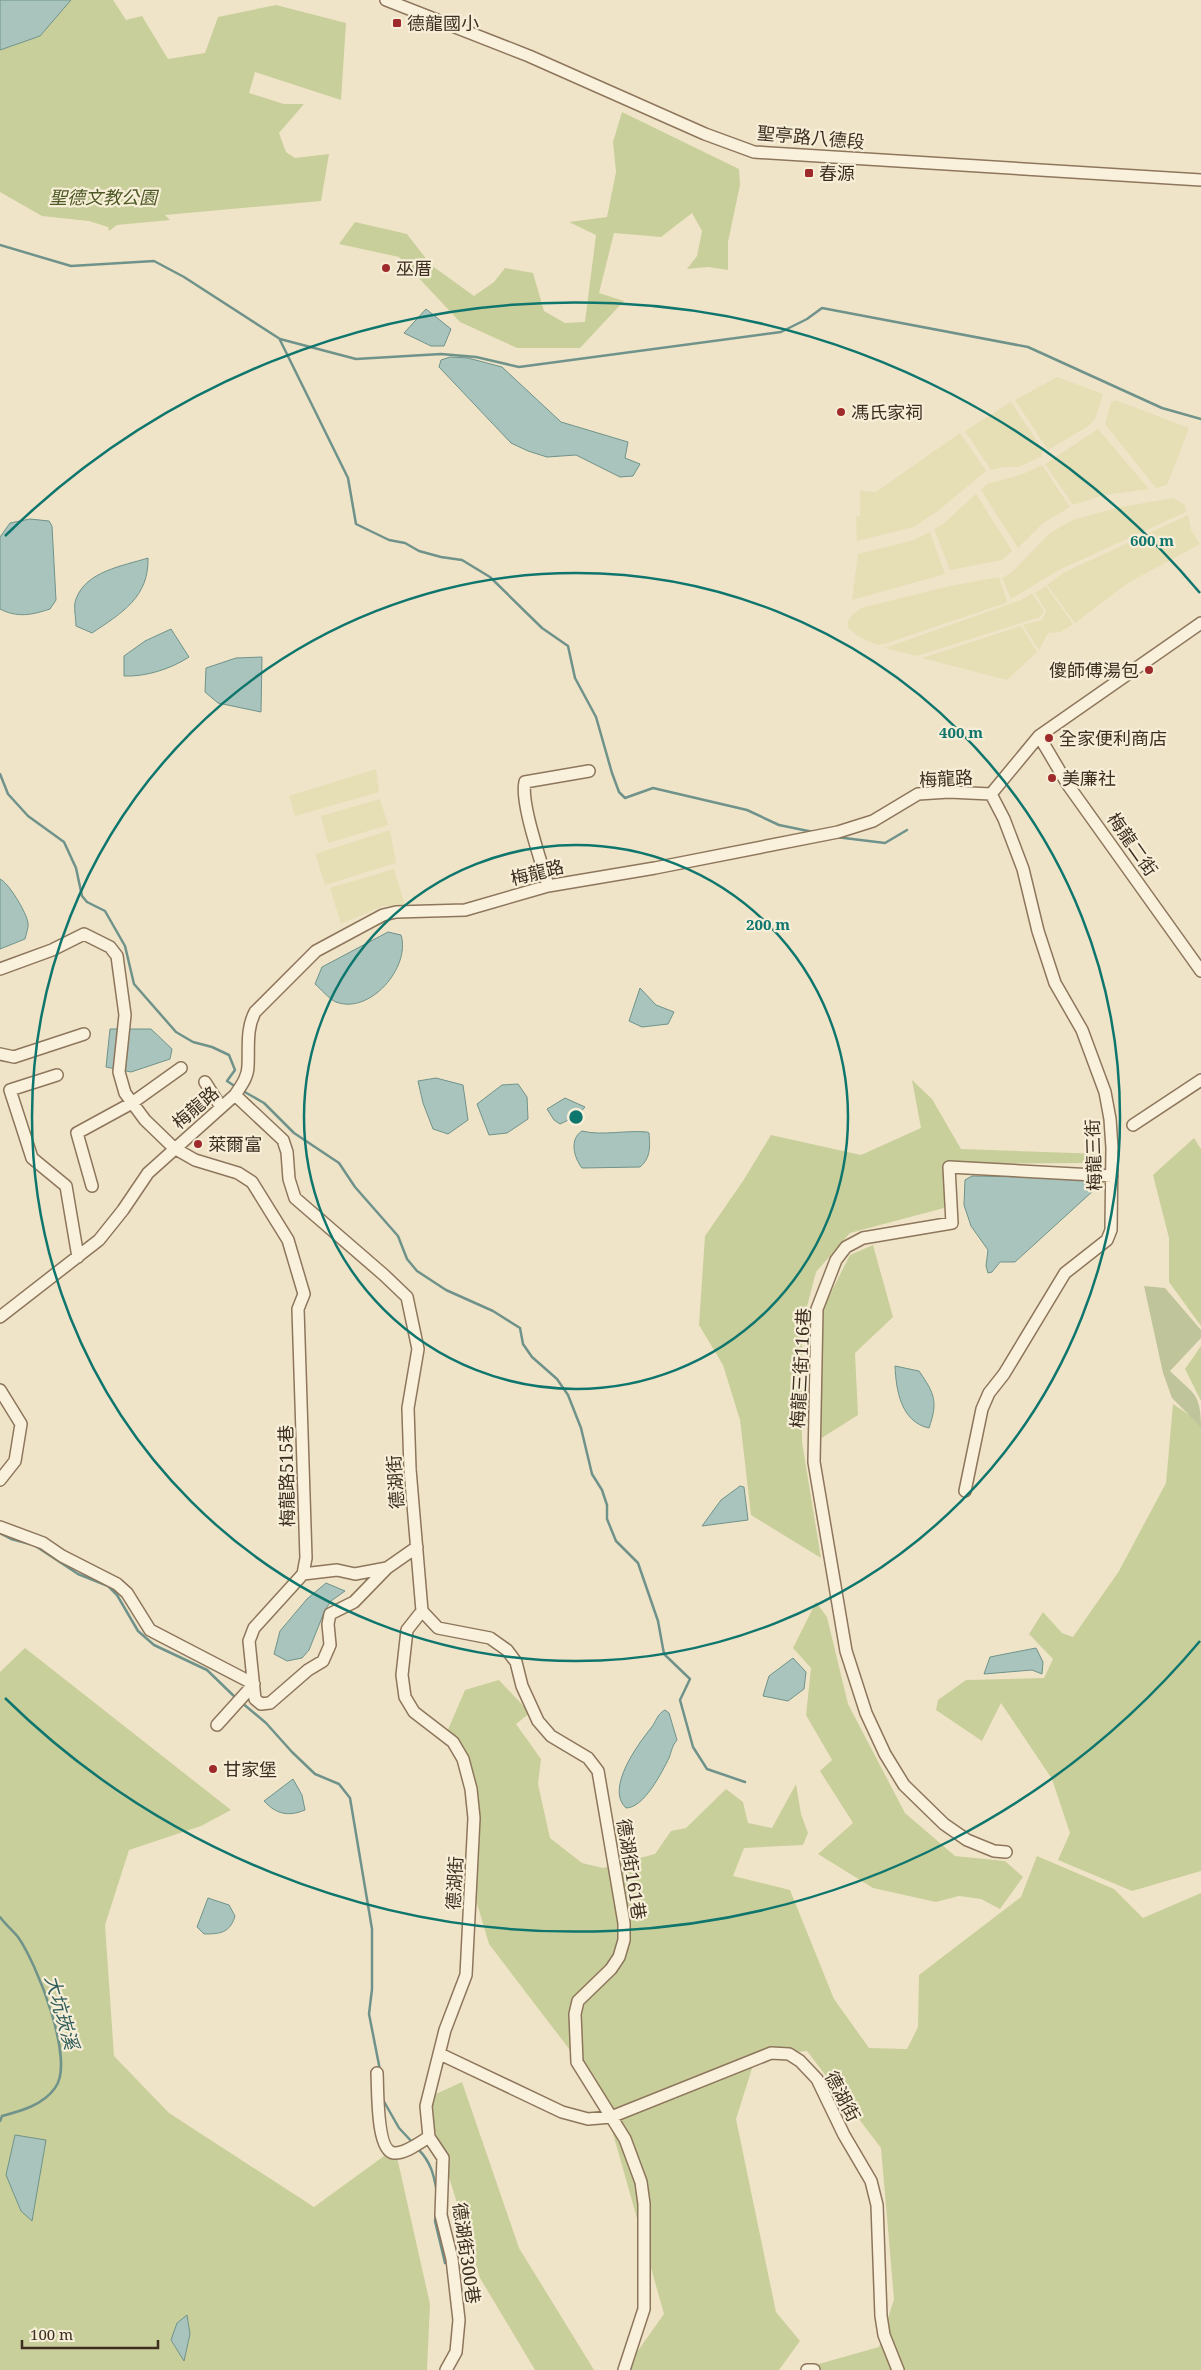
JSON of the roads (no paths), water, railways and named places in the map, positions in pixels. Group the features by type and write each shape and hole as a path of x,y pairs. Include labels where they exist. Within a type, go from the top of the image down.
{"street":[{"name":"聖亭路八德段","path":"386,0 529,56 705,134 754,152 1201,180"},
{"name":"梅龍路","path":"0,1317 99,1240 148,1173 235,1094 243,1083 248,1067 250,1022 255,1012 316,951 383,915 396,912 466,910 548,886 655,868 835,833 873,821 918,794 949,792 991,794 1039,736 1201,623"},
{"name":"梅龍二街","path":"1039,736 1068,785 1201,971"},
{"path":"548,886 528,813 524,789 525,782 589,771"},
{"name":"梅龍三街","path":"965,1490 982,1409 989,1393 1004,1374 1065,1273 1107,1240 1112,1230 1110,1119 1105,1092 1082,1030 1055,983 1038,931 1023,868 1004,818 991,794"},
{"name":"梅龍路515巷","path":"0,969 52,950 84,934 110,947 116,956 125,1015 118,1072 125,1093 145,1120 174,1148 195,1160 238,1173 252,1182 288,1240 304,1294 298,1309 306,1558 304,1574"},
{"path":"0,1054 14,1057 84,1034"},
{"path":"92,1186 77,1133 132,1103 181,1068"},
{"path":"57,1074 10,1090 32,1158 66,1186 78,1257"},
{"path":"1133,1125 1201,1080"},
{"path":"205,1082 221,1107"},
{"name":"德湖街","path":"235,1094 283,1140 295,1198 384,1274 407,1297 418,1349 408,1408 410,1469 422,1611 407,1630 402,1675 405,1698 414,1712 453,1742 463,1759 471,1789 474,1818 466,1975 445,2030 440,2054 562,2112 588,2119 611,2117 771,2053 790,2054 800,2061 817,2079 844,2136 871,2182 877,2205 881,2316 884,2335 898,2370"},
{"name":"梅龍三街116巷","path":"1006,1852 994,1852 967,1840 944,1824 904,1785 884,1754 865,1710 846,1651 814,1462 817,1309 836,1260 846,1247 863,1238 952,1223 949,1167 1112,1176"},
{"path":"0,1390 21,1424 16,1461 0,1480"},
{"path":"0,1527 43,1543 62,1556 117,1584 127,1593 150,1630 254,1684"},
{"path":"387,1568 356,1574 337,1570 304,1574 254,1628 248,1641 255,1700 262,1704 270,1703 308,1670 323,1660 330,1645 328,1624 330,1614 354,1602 387,1568 417,1546"},
{"name":"德湖街161巷","path":"422,1611 438,1628 490,1638 508,1650 516,1662 522,1686 538,1722 551,1736 588,1758 598,1771 624,1923 624,1940 619,1958 611,1969 578,2000 575,2014 577,2062 625,2139 641,2182 644,2204 644,2309 624,2370"},
{"path":"217,1725 254,1684"},
{"name":"德湖街300巷","path":"440,2054 426,2106 421,2141 443,2158 440,2215 452,2258 459,2320 456,2352 446,2370"},
{"path":"377,2074 380,2132 387,2150 395,2153 421,2141"},
{"path":"806,2370 814,2370"}],"water":[{"path":"0,0 71,0 40,36 0,50"},
{"path":"426,309 451,329 444,346 431,346 404,333"},
{"path":"450,357 468,358 502,367 561,422 628,442 625,458 640,464 633,476 620,477 576,455 547,457 511,443 439,367 441,360"},
{"path":"30,519 49,521 52,526 56,600 50,609 25,615 12,614 0,609 0,537 10,523"},
{"path":"148,558 144,583 132,603 92,633 76,626 75,602 81,590 88,582 106,571"},
{"path":"171,629 189,657 158,671 124,676 124,656 145,641"},
{"path":"262,657 261,712 218,703 205,692 206,668 236,658"},
{"path":"0,879 17,898 27,918 28,929 25,939 0,949"},
{"path":"388,932 401,935 400,961 394,974 374,995 362,1002 349,1004 336,1002 315,984 322,967"},
{"path":"640,988 656,1005 674,1012 668,1024 642,1027 629,1021"},
{"path":"110,1029 151,1029 172,1049 170,1059 131,1072 106,1067"},
{"path":"436,1078 463,1085 468,1120 448,1134 433,1129 423,1103 418,1081"},
{"path":"518,1084 527,1097 528,1119 507,1133 489,1135 477,1104 502,1085"},
{"path":"565,1098 585,1107 577,1116 560,1124 554,1120 547,1109"},
{"path":"582,1131 598,1133 647,1132 649,1133 650,1143 648,1156 640,1167 582,1168 575,1154 574,1144 578,1134"},
{"path":"972,1176 1093,1178 1096,1183 1094,1190 1015,1262 1000,1262 992,1272 988,1273 986,1266 988,1250 971,1226 964,1205 965,1180"},
{"path":"895,1366 919,1371 929,1386 934,1405 929,1428 920,1425 906,1412 899,1395"},
{"path":"740,1486 744,1487 748,1520 702,1526 721,1500"},
{"path":"326,1583 345,1591 331,1601 325,1610 309,1650 302,1658 287,1661 274,1654 280,1631 307,1599"},
{"path":"1036,1648 1043,1662 1042,1674 1032,1670 984,1674 990,1657"},
{"path":"793,1658 806,1672 804,1689 788,1701 763,1696 769,1676"},
{"path":"665,1710 669,1713 677,1740 666,1764 646,1796 633,1806 626,1808 621,1800 619,1790 621,1779 632,1755 658,1716"},
{"path":"293,1779 302,1795 305,1810 288,1814 283,1813 273,1809 264,1801"},
{"path":"208,1898 229,1905 235,1916 227,1929 215,1934 204,1934 197,1927"},
{"path":"15,2135 46,2140 32,2221 21,2211 6,2175"},
{"path":"187,2315 190,2334 184,2361 171,2340 177,2323"}],"waterway":[{"path":"0,245 71,266 154,261 184,277 280,339 356,359 441,354 476,357 519,367 781,332 807,319 822,308 1028,347 1162,408 1201,419"},
{"path":"280,340 348,478 356,524 389,540 405,543 419,551 462,560 490,577 542,628 568,646 575,678 596,717 612,773 619,792 625,798 653,788 747,810 779,825 813,832"},
{"path":"0,774 8,794 28,816 64,842 76,868 82,896 87,902 105,911 125,946 134,984 176,1032 193,1042 212,1047 229,1055 235,1070 227,1081 236,1087"},
{"path":"836,837 885,843 907,830"},
{"path":"243,1091 264,1103 294,1133 339,1163 355,1187 398,1236 407,1259 417,1271 446,1290 493,1311 520,1328 523,1344 532,1357 557,1379 568,1395 581,1428 592,1474 602,1490 607,1505 607,1519 616,1541 638,1563 658,1621 664,1654 690,1679 680,1700 693,1747 707,1769 745,1782"},
{"path":"0,1533 11,1539 34,1545 78,1574 108,1586 117,1595 138,1631 154,1645 207,1670 237,1699"},
{"path":"241,1702 266,1723 315,1774 339,1784 350,1798 372,1929 372,1989 369,2014 380,2070"},
{"name":"大坑崁溪","path":"0,1917 18,1937 34,1967 51,2012 61,2057 60,2075 55,2088 50,2094 38,2103 2,2116 0,2121"},
{"path":"382,2098 399,2128 413,2143"},
{"path":"418,2149 431,2169 437,2193"},
{"path":"436,2214 435,2221 445,2263"}],"place":[{"name":"德龍國小","path":"397,23"},
{"name":"春源","path":"809,173"},
{"name":"巫厝","path":"386,268"},
{"name":"馮氏家祠","path":"841,412"},
{"name":"傻師傅湯包","path":"1149,670"},
{"name":"全家便利商店","path":"1049,738"},
{"name":"美廉社","path":"1052,778"},
{"name":"萊爾富","path":"198,1144"},
{"name":"甘家堡","path":"213,1769"}],"park label":[{"name":"聖德文教公園","path":"103,197"}]}
